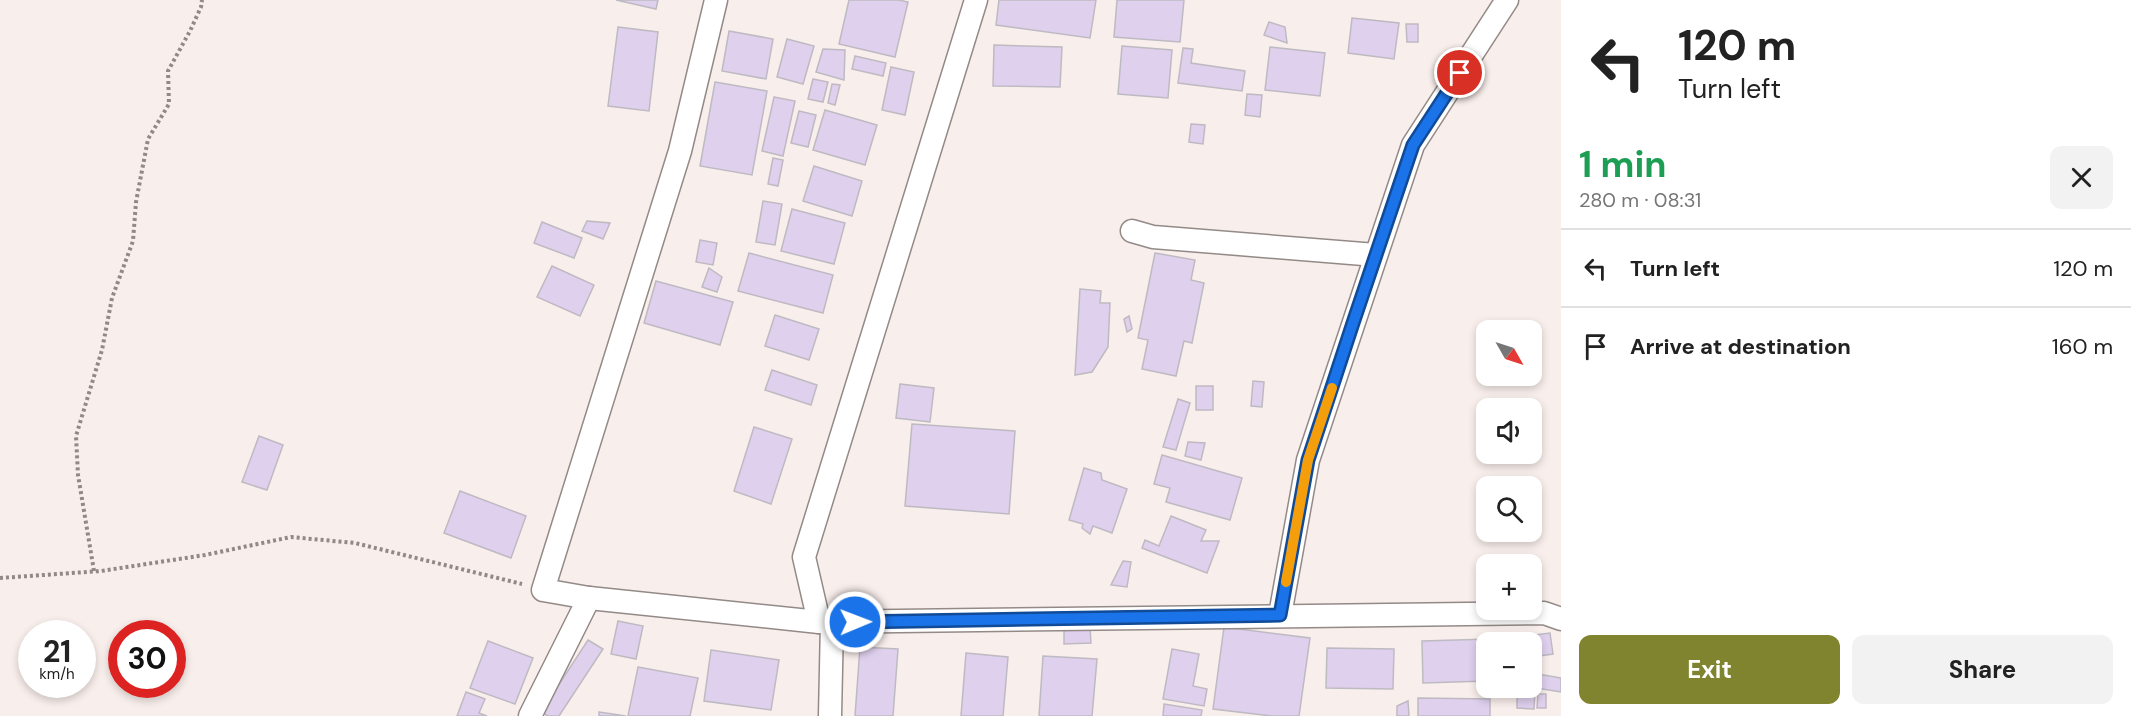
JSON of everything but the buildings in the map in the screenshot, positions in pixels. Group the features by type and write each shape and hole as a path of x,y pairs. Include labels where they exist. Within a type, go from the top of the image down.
{"street":[{"path":"716,0 680,151 543,590 589,598 825,622 1544,613 1561,619"},
{"path":"830,716 825,622 804,557 976,0"},
{"path":"1280,615 1308,460 1413,145 1508,0"},
{"path":"1132,231 1153,237 1376,255"},
{"path":"530,716 589,598"}],"path":[{"path":"94,571 78,475 76,436 102,350 112,298 132,241 136,202 148,139 169,104 168,71 194,23 202,0"},
{"path":"0,578 94,571 205,555 291,537 355,543 543,590"}],"slow traffic":[{"path":"1286,582 1308,460 1332,388"}],"route":[{"path":"855,622 1280,615 1308,460 1353,323 1413,145 1460,73"}]}
